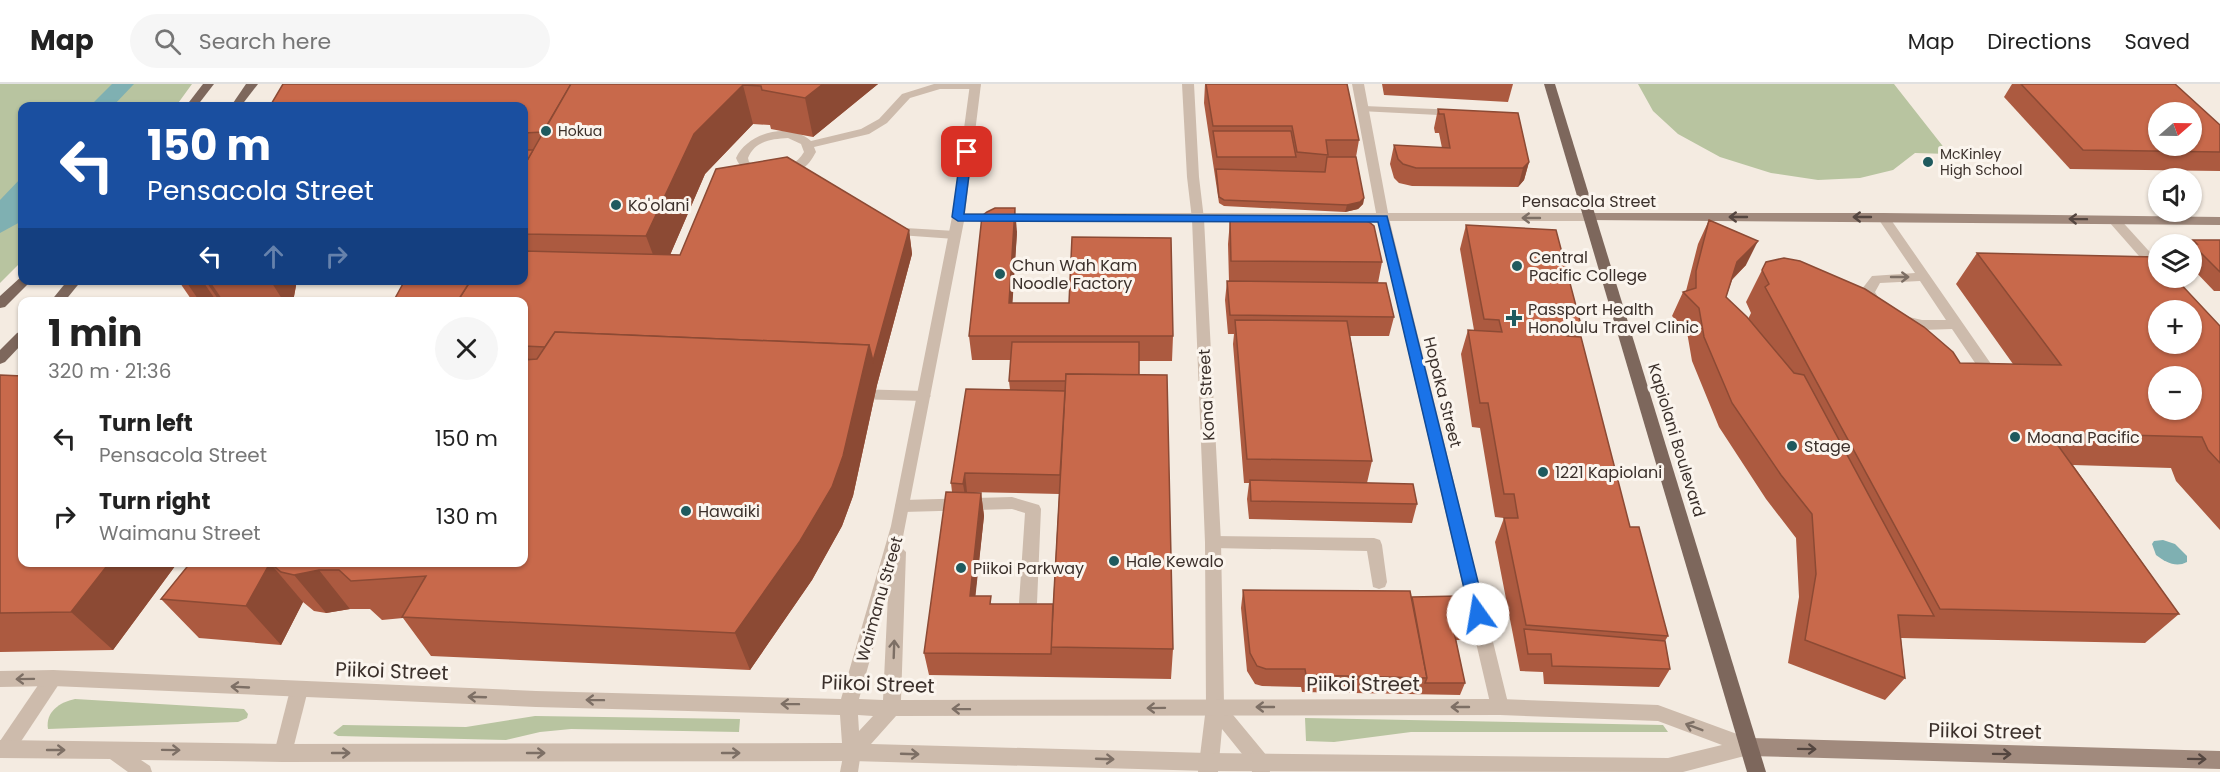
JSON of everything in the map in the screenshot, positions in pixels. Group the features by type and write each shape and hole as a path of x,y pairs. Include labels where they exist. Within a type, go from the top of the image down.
{"main road":[{"path":"194,102 209,84"},
{"path":"239,102 252,84"},
{"name":"Kapiolani Boulevard","path":"1549,84 1756,772"},
{"name":"Pensacola Street","path":"1590,217 1883,217 2220,221"},
{"path":"0,304 19,285"},
{"path":"61,297 71,285"},
{"path":"0,359 18,340"},
{"name":"Piikoi Street","path":"1749,747 2220,760"}],"street":[{"name":"Kona Street","path":"1188,84 1193,177 1198,219 1213,542 1215,707 1208,767"},
{"name":"Hopaka Street","path":"1358,84 1383,218 1500,707"},
{"path":"809,146 865,132 882,121 906,96 939,86 975,85"},
{"name":"Waimanu Street","path":"849,772 852,752 848,705 899,526 955,235 975,85"},
{"path":"1364,109 1470,114"},
{"path":"788,135 804,141 809,146 810,152 802,164 782,173 759,172 744,164 742,158 749,146 767,137 788,135"},
{"name":"Pensacola Street","path":"958,217 1198,219 1590,217"},
{"path":"1883,217 1999,387"},
{"path":"2114,220 2148,258"},
{"path":"872,227 900,234 955,235"},
{"path":"1924,277 1877,279 1870,283 1867,289 1869,297 1884,312 1902,321 1922,325 1956,324"},
{"path":"844,393 924,396"},
{"path":"903,506 1012,504 1033,509 1028,603"},
{"name":"Waimanu Street","path":"892,708 899,526"},
{"path":"1213,542 1374,545 1380,582"},
{"path":"2,749 53,678"},
{"name":"Piikoi Street","path":"0,679 53,678 536,699 848,705 892,708 1500,707 1658,713 1749,747"},
{"path":"283,753 299,690"},
{"path":"1215,707 1260,767"},
{"path":"852,752 892,708"},
{"name":"Piikoi Street","path":"2,749 283,753 852,752 1208,767 1668,767 1749,747"},
{"path":"112,750 143,772"}],"green space":[{"path":"0,84 192,84 179,102 18,102 18,265 0,283"},
{"path":"1638,84 1894,84 1949,154 1915,153 1893,170 1860,178 1818,180 1771,173 1720,157 1678,134 1653,111"},
{"path":"75,699 244,709 248,714 247,718 238,722 48,729 51,713 64,703"},
{"path":"535,716 740,719 739,732 571,729 540,732 506,740 338,736 333,733 343,725 466,727"},
{"path":"1305,718 1663,725 1668,732 1411,732 1334,742 1306,741"}],"water":[{"path":"112,84 134,84 117,102 94,102"},
{"path":"18,181 18,223 0,233 0,200"},
{"path":"2163,540 2175,544 2187,556 2187,562 2171,563 2156,555 2152,544 2154,541"}],"building":[{"name":"Hokua","path":"283,84 571,84 543,132 528,133 528,102 272,102"},
{"path":"571,84 823,84 805,98 762,90 761,86 743,85 694,134 646,236 528,234 528,159"},
{"path":"1206,84 1347,84 1359,140 1326,140 1328,155 1297,152 1292,126 1213,126"},
{"path":"2021,84 2175,84 2195,102 2148,102 2148,151 2083,150"},
{"path":"1438,109 1518,113 1529,162 1523,168 1416,168 1403,164 1398,159 1394,145 1450,148 1444,114 1439,114"},
{"path":"2202,109 2220,125 2220,152 2202,152"},
{"path":"1213,131 1291,131 1296,157 1217,157"},
{"path":"787,157 909,230 873,361 869,345 555,332 545,347 528,346 528,297 460,297 468,285 528,285 528,251 680,255 716,169"},
{"path":"1327,157 1356,157 1364,198 1360,202 1347,205 1224,200 1219,197 1216,169 1325,172"},
{"path":"995,208 1015,208 1009,303 1069,303 1072,237 1171,238 1173,336 969,336 982,216"},
{"path":"1241,218 1361,219 1374,226 1382,262 1231,261 1230,220"},
{"path":"1709,220 1758,241 1737,262 1726,297 1747,317 1794,373 1804,375 1934,616 1898,615 1905,678 1805,640 1816,574 1812,514 1781,475 1732,403 1704,337 1699,308 1683,292 1696,288 1696,271"},
{"path":"1466,225 1556,230 1581,325 1564,324 1567,336 1581,337 1630,527 1639,527 1668,636 1526,625 1504,518 1518,518 1514,494 1504,494 1488,403 1480,403 1468,330 1502,332 1499,320 1484,319"},
{"path":"2202,240 2220,240 2220,272 2202,254"},
{"name":"Moana Pacific","path":"1977,253 2148,257 2148,288 2184,288 2196,300 2148,300 2148,354 2202,354 2202,307 2220,326 2220,463 2208,450 2202,437 2049,433 2179,614 1940,609 1765,287 1769,284 1762,270 1766,262 1784,258 1800,261 1865,289 1924,327 1953,352 1960,363 2061,365"},
{"path":"1227,281 1386,283 1394,317 1230,315"},
{"path":"402,285 468,285 460,297 396,297"},
{"path":"1235,320 1347,321 1372,461 1247,459"},
{"name":"Hawaiki","path":"555,332 869,345 843,456 832,487 800,541 735,633 402,617 426,576 351,581 339,570 319,570 294,575 281,572 275,567 528,567 528,360 537,359"},
{"path":"1012,342 1139,342 1139,375 1066,374 1066,381 1009,381"},
{"name":"Hale Kewalo","path":"1066,374 1167,375 1173,649 1051,647"},
{"path":"0,375 18,376 18,567 106,567 71,612 0,613"},
{"path":"966,389 1065,391 1060,475 965,473 963,484 951,483"},
{"path":"1250,480 1413,484 1417,504 1251,501"},
{"name":"Piikoi Parkway","path":"946,492 981,493 970,596 991,596 990,604 1053,604 1051,654 924,653"},
{"name":"Hawaiki","path":"187,567 268,567 246,606 161,599"},
{"path":"1243,590 1410,591 1427,678 1306,675 1305,669 1266,669 1257,666 1250,653"},
{"path":"1459,596 1466,627 1453,627 1465,683 1425,683 1427,678 1412,597"},
{"path":"1524,629 1665,641 1670,669 1552,666 1551,654 1528,654"}],"place":[{"name":"Hokua","path":"546,131"},
{"name":"McKinley High School","path":"1928,162"},
{"name":"Ko'olani","path":"616,205"},
{"name":"Central Pacific College","path":"1517,266"},
{"name":"Chun Wah Kam Noodle Factory","path":"1000,274"},
{"name":"Passport Health Honolulu Travel Clinic","path":"1514,318"},
{"name":"Moana Pacific","path":"2015,437"},
{"name":"Stage","path":"1792,446"},
{"name":"1221 Kapiolani","path":"1543,472"},
{"name":"Hawaiki","path":"686,511"},
{"name":"Hale Kewalo","path":"1114,561"},
{"name":"Piikoi Parkway","path":"961,568"}],"route":[{"path":"967,152 958,217 1383,218 1478,614"}]}
